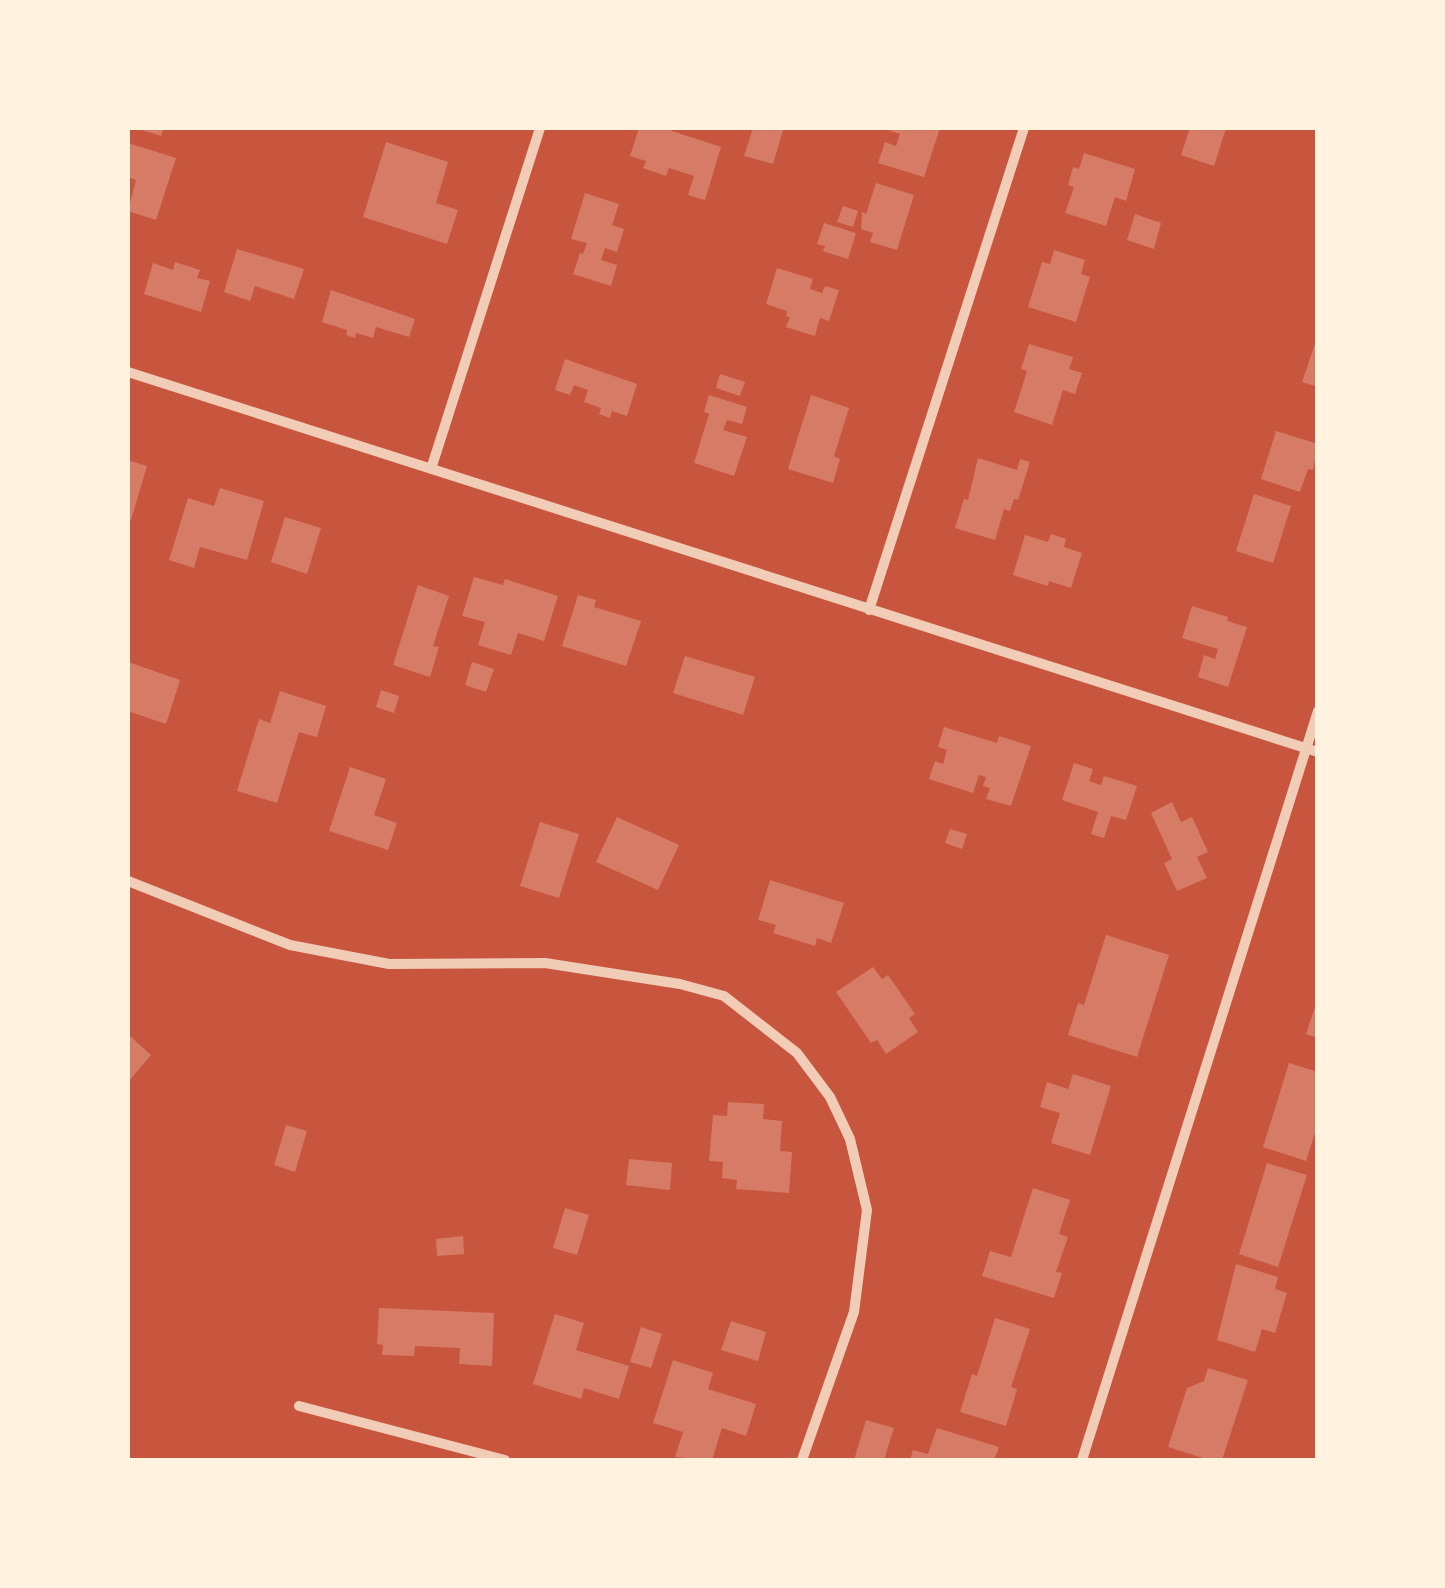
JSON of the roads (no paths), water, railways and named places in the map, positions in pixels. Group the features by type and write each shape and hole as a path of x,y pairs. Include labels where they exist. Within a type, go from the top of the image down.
{"street":[{"path":"431,469 540,128"},
{"path":"869,610 1024,128"},
{"path":"128,372 1318,752"},
{"path":"1082,1460 1318,710"},
{"path":"128,881 290,945 388,964 545,962 680,984 724,996 796,1052 830,1096 850,1139 867,1210 854,1312 802,1460"},
{"path":"299,1406 504,1460"}]}
